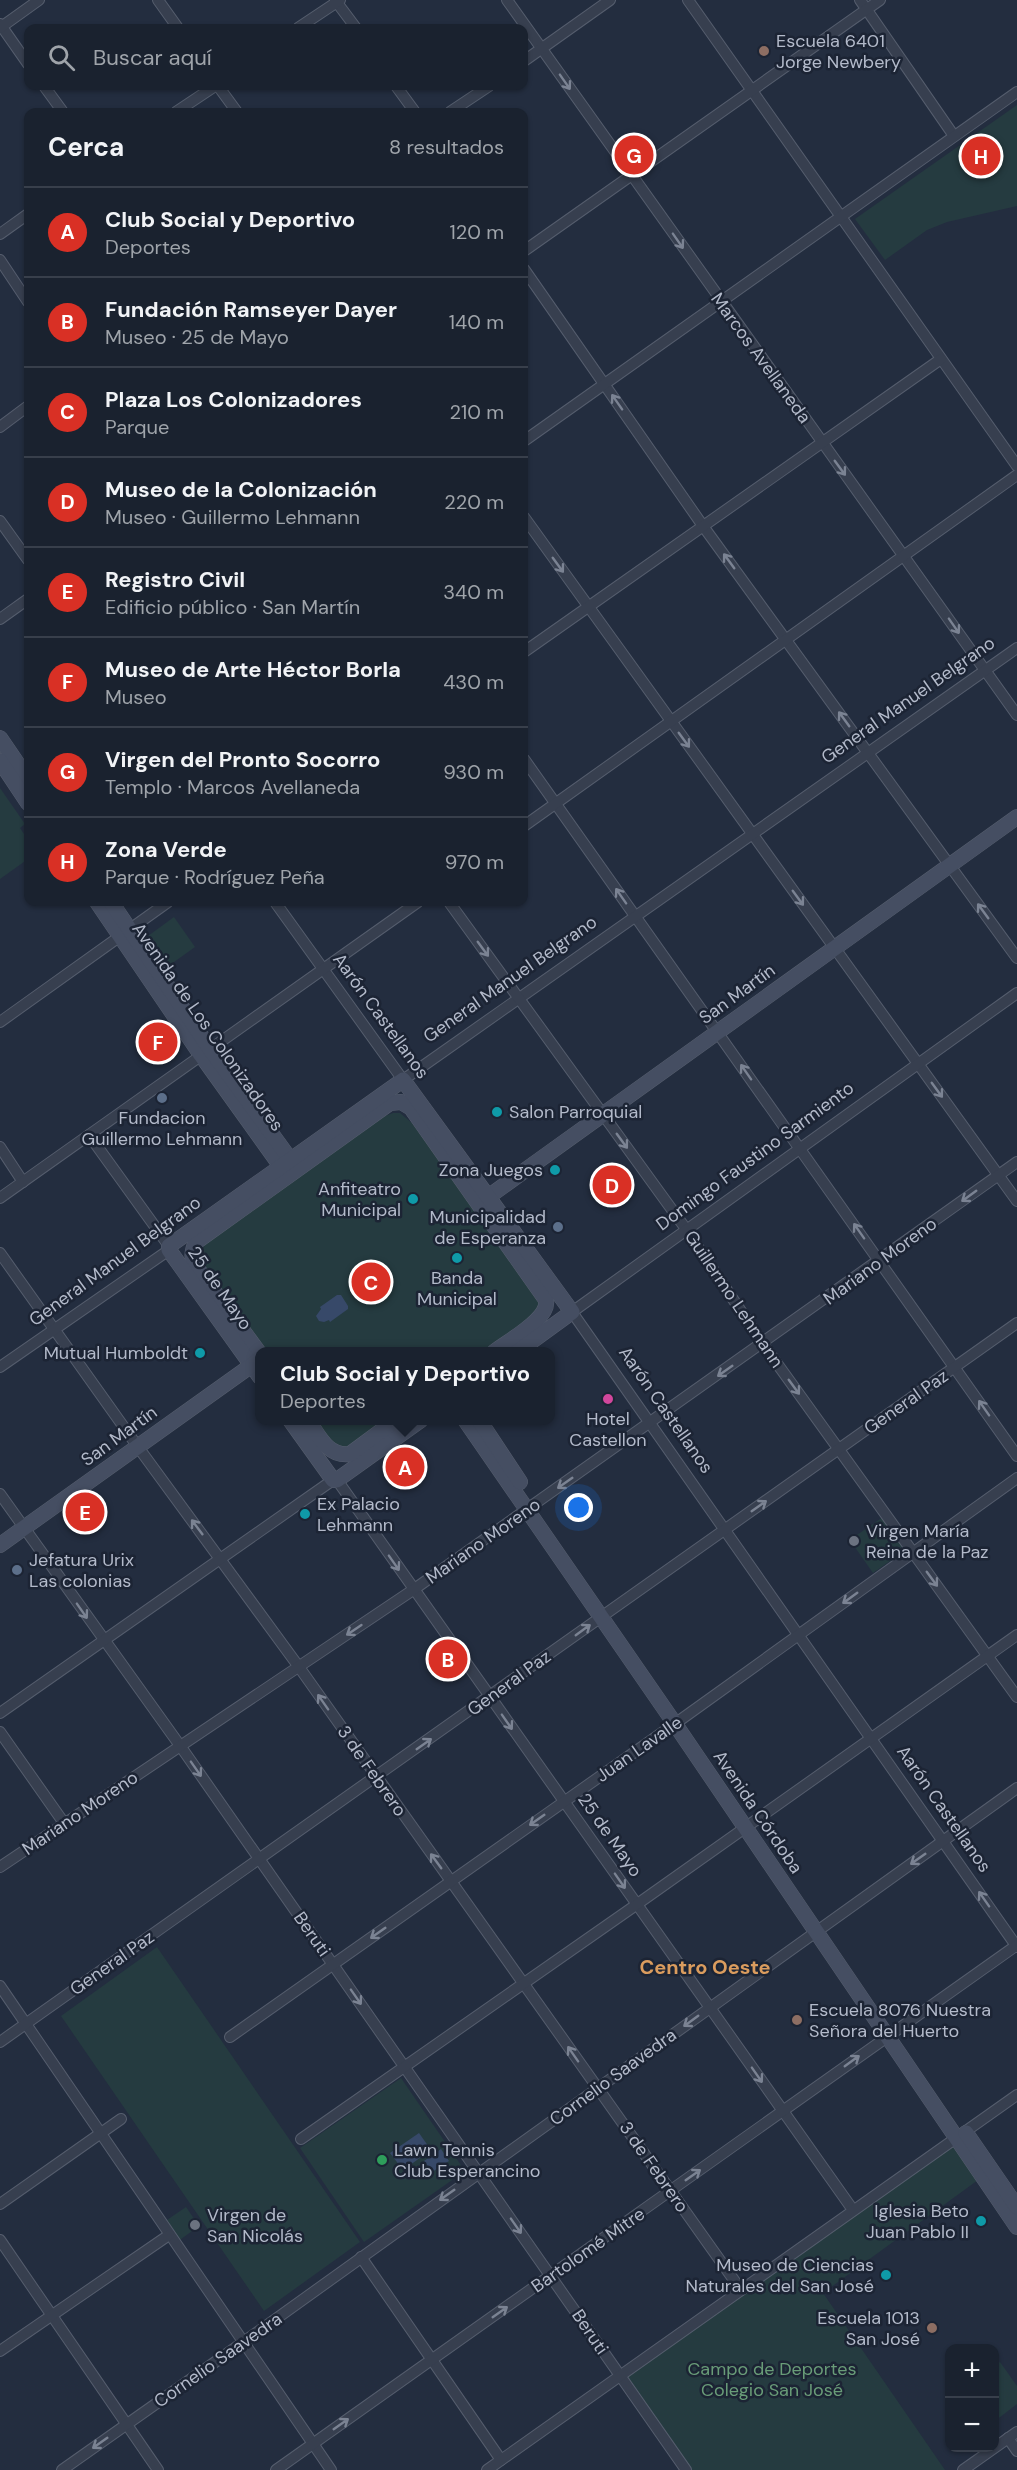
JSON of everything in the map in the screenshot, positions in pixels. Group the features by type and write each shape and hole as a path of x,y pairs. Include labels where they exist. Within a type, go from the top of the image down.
{"main road":[{"path":"0,738 24,785"},
{"path":"0,761 24,788"},
{"name":"San Martín","path":"484,1200 1017,817"},
{"name":"Avenida de Los Colonizadores","path":"101,906 125,932"},
{"name":"Avenida de Los Colonizadores","path":"113,906 125,932 206,1052 289,1167"},
{"name":"General Manuel Belgrano","path":"193,1247 196,1242 289,1167 403,1080"},
{"name":"Aarón Castellanos","path":"403,1080 484,1200 543,1293 548,1305 541,1318 501,1347"},
{"name":"General Manuel Belgrano","path":"169,1248 289,1167 390,1103 401,1102 411,1108"},
{"name":"Aarón Castellanos","path":"411,1108 572,1312"},
{"name":"25 de Mayo","path":"193,1247 194,1264 255,1361"},
{"name":"25 de Mayo","path":"169,1248 255,1361"},
{"name":"Domingo Faustino Sarmiento","path":"524,1347 572,1312"},
{"name":"San Martín","path":"0,1545 255,1365"},
{"name":"25 de Mayo","path":"294,1425 335,1480"},
{"path":"312,1425 329,1450 340,1455 350,1454 389,1425"},
{"path":"335,1480 414,1425"},
{"name":"Avenida Córdoba","path":"469,1425 531,1507 961,2134 1017,2207"},
{"name":"Avenida Córdoba","path":"481,1425 531,1507"},
{"name":"Avenida Córdoba","path":"961,2134 1017,2227"}],"street":[{"path":"24,58 1,26 39,0"},
{"path":"158,0 175,24"},
{"name":"Marcos Avellaneda","path":"507,0 524,24"},
{"path":"528,58 610,0"},
{"path":"688,0 1017,466"},
{"path":"528,248 751,91 863,5 880,0"},
{"path":"304,24 337,1 353,24"},
{"path":"863,5 954,136"},
{"name":"Marcos Avellaneda","path":"528,30 1017,715"},
{"path":"47,90 60,108"},
{"path":"182,108 211,90"},
{"path":"220,90 234,108"},
{"path":"399,90 413,108"},
{"path":"456,108 483,90"},
{"path":"528,438 720,300 1017,92"},
{"path":"0,234 24,217"},
{"path":"0,260 24,296"},
{"path":"528,275 703,526 1017,958"},
{"path":"528,649 941,359"},
{"path":"0,427 24,409"},
{"path":"528,823 1017,476"},
{"path":"0,521 24,554"},
{"path":"528,524 1017,1201"},
{"path":"0,619 24,602"},
{"name":"General Manuel Belgrano","path":"403,1080 1017,648"},
{"path":"528,765 1017,1456"},
{"path":"0,1022 162,906"},
{"name":"Aarón Castellanos","path":"278,906 403,1080"},
{"path":"0,1198 412,906"},
{"name":"Guillermo Lehmann","path":"452,906 687,1229 763,1344 1017,1697"},
{"name":"Domingo Faustino Sarmiento","path":"572,1312 1017,993"},
{"name":"25 de Mayo","path":"89,1135 169,1248"},
{"path":"0,1147 23,1182"},
{"name":"Mariano Moreno","path":"0,1867 413,1590 1017,1162"},
{"name":"General Manuel Belgrano","path":"0,1367 169,1248"},
{"name":"3 de Febrero","path":"0,1253 299,1667 741,2290"},
{"name":"Aarón Castellanos","path":"572,1312 1017,1946"},
{"name":"General Paz","path":"0,2042 1017,1323"},
{"name":"Juan Lavalle","path":"230,2037 679,1721 1017,1478"},
{"path":"0,1713 335,1480"},
{"name":"25 de Mayo","path":"335,1480 853,2210"},
{"name":"Beruti","path":"0,1494 102,1640 181,1747 686,2470"},
{"path":"301,2139 1017,1635"},
{"path":"0,1732 64,1823"},
{"name":"Cornelio Saavedra","path":"62,2470 245,2342 1017,1788"},
{"name":"Bartolomé Mitre","path":"276,2470 1017,1946"},
{"path":"0,1986 331,2470"},
{"path":"487,2470 1017,2095"},
{"path":"0,2204 121,2119"},
{"path":"0,2350 169,2235"},
{"path":"0,2240 159,2470"},
{"path":"361,2257 501,2460"},
{"path":"963,2470 1013,2435 1017,2451"}],"green space":[{"path":"1017,105 1017,206 947,222 927,230 885,260 855,219"},
{"path":"0,788 24,823 20,828 24,834 24,862 0,879"},
{"path":"174,917 195,947 167,967 148,941 148,936"},
{"path":"400,1113 412,1123 538,1296 540,1303 532,1319 492,1347 261,1347 200,1261 205,1244 385,1116"},
{"path":"317,1425 384,1425 350,1449 336,1447"},
{"path":"883,1517 902,1544 900,1554 873,1573 852,1543 854,1537"},
{"path":"157,1947 360,2242 264,2311 61,2016"},
{"name":"Lawn Tennis Club Esperancino","path":"401,2078 465,2171 364,2242 300,2148"},
{"name":"Campo de Deportes Colegio San José","path":"951,2141 978,2180 823,2293 945,2470 686,2470 620,2376"},
{"path":"186,2207 199,2226 177,2242 164,2222"},
{"path":"999,2363 1017,2386 1017,2404 999,2418 999,2398"}],"water":[{"path":"337,1295 341,1295 348,1309 330,1322 329,1320 319,1321 316,1316 320,1307"},
{"path":"419,2133 431,2150 403,2170 390,2153"},
{"path":"441,2149 449,2161 432,2172 424,2161"}],"place":[{"name":"Escuela 6401 Jorge Newbery","path":"764,51"},
{"name":"Virgen del Pronto Socorro","path":"634,155"},
{"name":"Zona Verde","path":"981,156"},
{"name":"Museo de Arte Héctor Borla","path":"158,1042"},
{"name":"Fundacion Guillermo Lehmann","path":"162,1098"},
{"name":"Salon Parroquial","path":"497,1112"},
{"name":"Zona Juegos","path":"555,1170"},
{"name":"Museo de la Colonización","path":"612,1185"},
{"name":"Anfiteatro Municipal","path":"413,1199"},
{"name":"Municipalidad de Esperanza","path":"558,1227"},
{"name":"Banda Municipal","path":"457,1258"},
{"name":"Plaza Los Colonizadores","path":"371,1282"},
{"name":"Mutual Humboldt","path":"200,1353"},
{"name":"Hotel Castellon","path":"608,1399"},
{"name":"Club Social y Deportivo","path":"405,1467"},
{"name":"Registro Civil","path":"85,1512"},
{"name":"Ex Palacio Lehmann","path":"305,1514"},
{"name":"Virgen María Reina de la Paz","path":"854,1541"},
{"name":"Jefatura Urix Las colonias","path":"17,1570"},
{"name":"Fundación Ramseyer Dayer","path":"448,1659"},
{"name":"Escuela 8076 Nuestra Señora del Huerto","path":"797,2020"},
{"name":"Lawn Tennis Club Esperancino","path":"382,2160"},
{"name":"Iglesia Beto Juan Pablo II","path":"981,2221"},
{"name":"Virgen de San Nicolás","path":"195,2225"},
{"name":"Museo de Ciencias Naturales del San José","path":"886,2275"},
{"name":"Escuela 1013 San José","path":"932,2328"}],"district":[{"name":"Centro Oeste","path":"705,1967"}]}
